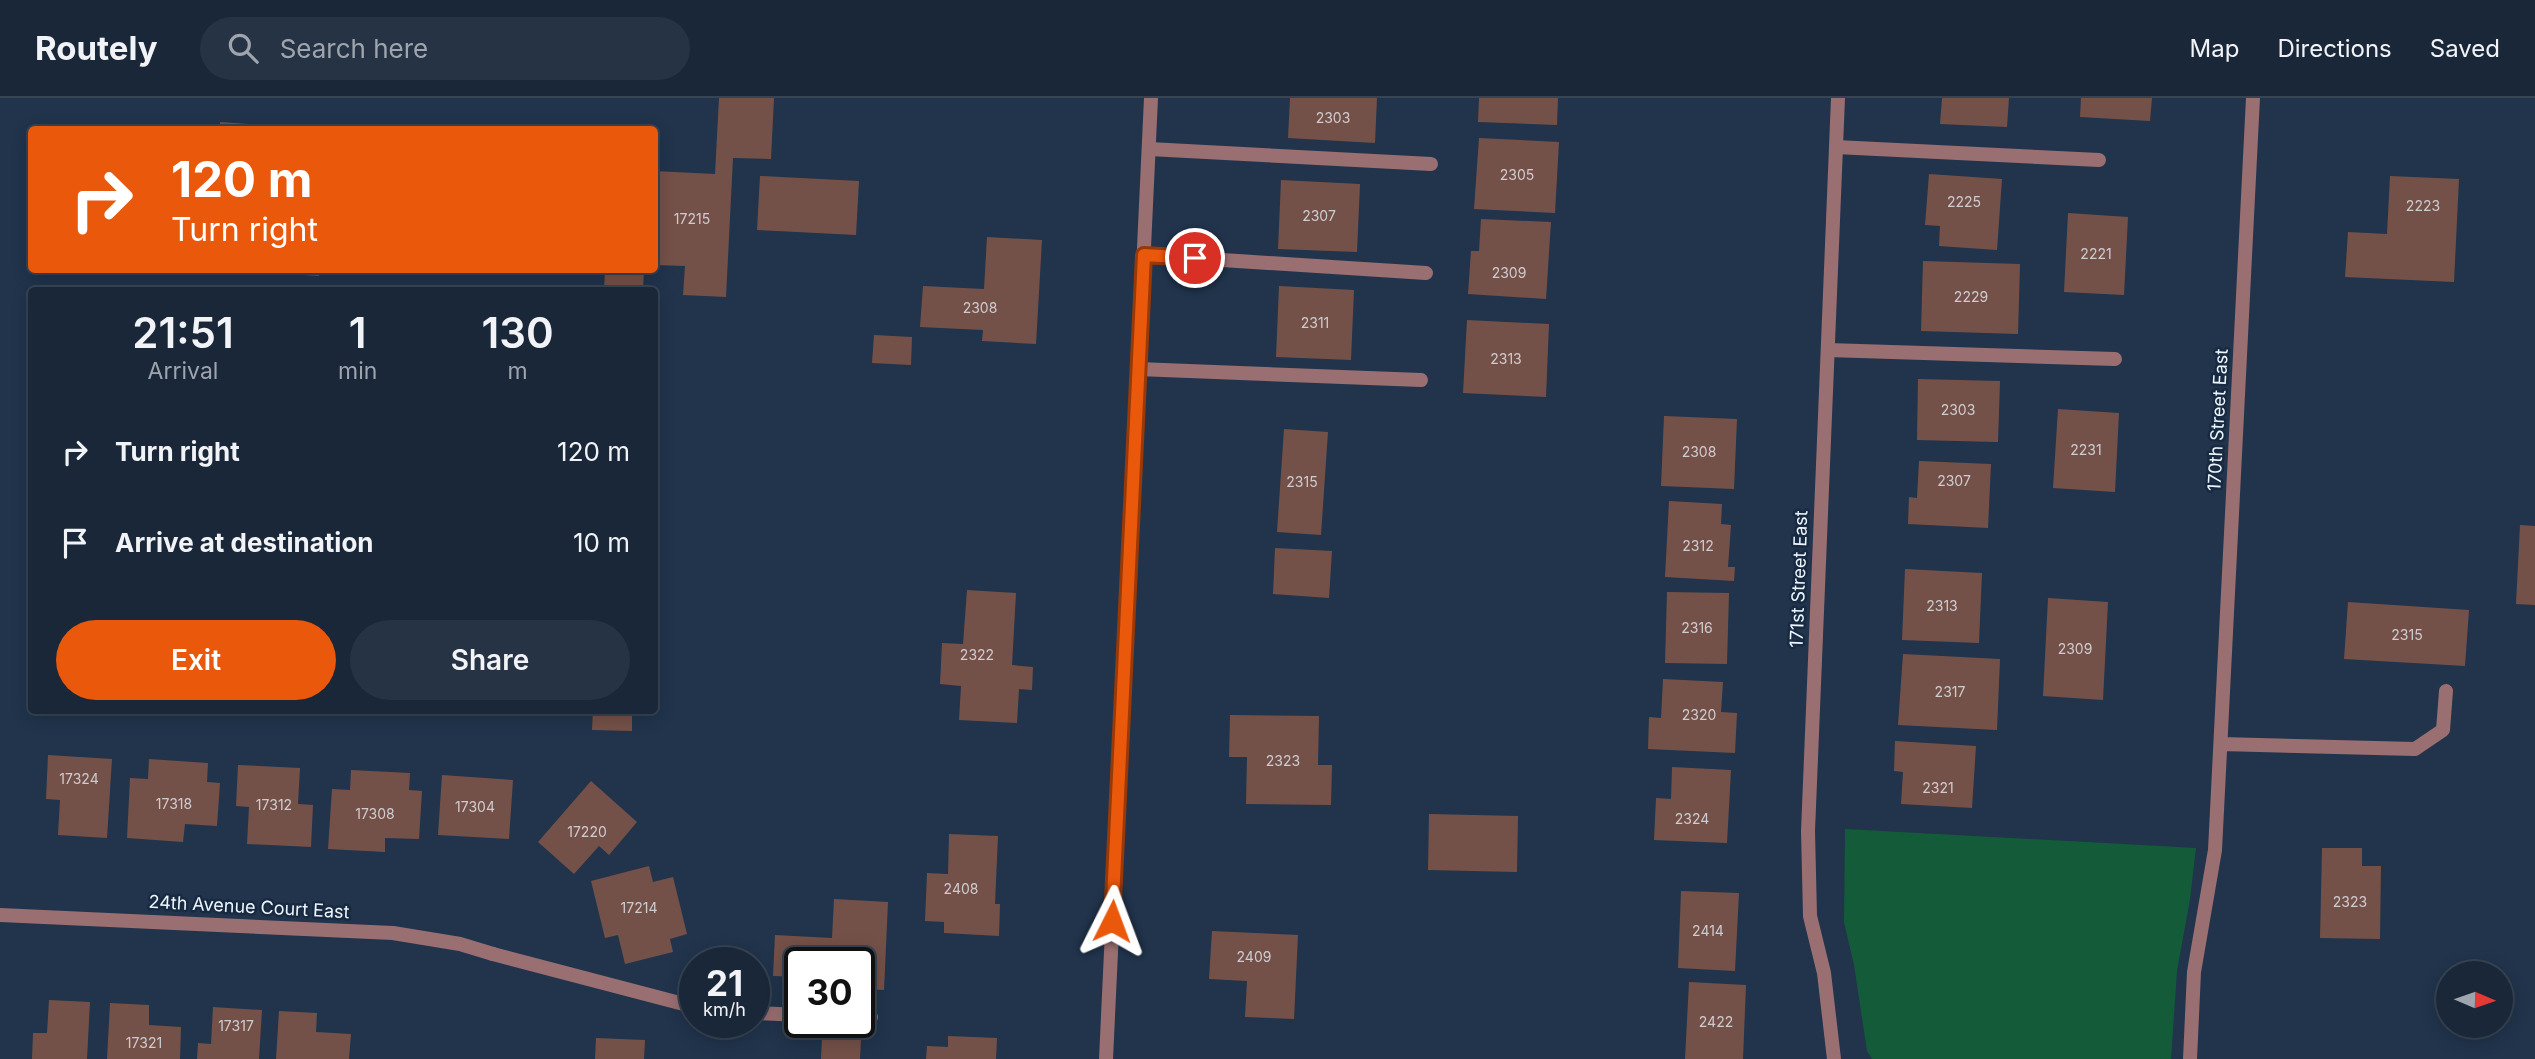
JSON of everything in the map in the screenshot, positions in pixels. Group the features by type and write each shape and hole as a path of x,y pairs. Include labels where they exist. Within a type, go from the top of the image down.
{"street":[{"path":"1106,1059 1151,98"},
{"name":"171st Street East","path":"1834,1059 1824,973 1810,916 1808,831 1838,98"},
{"name":"170th Street East","path":"2190,1059 2194,972 2215,850 2253,98"},
{"path":"1836,147 2099,160"},
{"path":"1149,149 1431,164"},
{"path":"1144,255 1426,273"},
{"path":"1828,350 2115,359"},
{"path":"1138,369 1420,380"},
{"path":"2221,744 2414,749 2444,730 2446,691"},
{"name":"24th Avenue Court East","path":"0,915 393,933 460,944 679,1003"}],"green space":[{"path":"1845,829 2196,848 2177,971 2171,1059 1872,1059 1867,1051 1854,965 1844,922"}],"building":[{"path":"719,98 774,98 771,159 733,158 726,297 683,295 685,266 658,265 658,171 715,174"},
{"path":"1290,98 1377,98 1375,143 1288,138"},
{"path":"1479,98 1558,98 1557,125 1478,122"},
{"path":"1942,98 2009,98 2007,127 1940,124"},
{"path":"2081,98 2152,98 2150,121 2080,117"},
{"path":"220,122 263,125 263,126 220,126"},
{"path":"1479,138 1559,142 1555,213 1474,209"},
{"path":"1929,174 2002,179 1997,250 1939,246 1940,226 1925,225"},
{"path":"760,176 859,181 856,235 757,230"},
{"path":"2390,176 2459,179 2454,282 2345,277 2348,232 2387,234"},
{"path":"1281,180 1360,184 1357,252 1278,249"},
{"path":"2068,213 2128,217 2124,295 2064,292"},
{"path":"1481,219 1551,222 1546,299 1468,294 1471,251 1479,251"},
{"path":"987,237 1042,240 1036,344 982,341 983,330 920,327 923,286 984,289"},
{"path":"1923,261 2020,264 2018,334 1921,331"},
{"path":"270,273 319,273 319,276"},
{"path":"605,273 644,273 643,287 604,287"},
{"path":"1279,286 1354,290 1351,360 1276,357"},
{"path":"1467,320 1549,324 1546,397 1463,393"},
{"path":"874,335 912,337 911,365 872,363"},
{"path":"1918,379 2000,381 1998,442 1917,440"},
{"path":"2058,409 2119,413 2115,492 2053,488"},
{"path":"1664,416 1737,419 1734,489 1661,486"},
{"path":"1284,429 1328,432 1321,535 1277,532"},
{"path":"1919,461 1991,464 1988,528 1908,524 1909,497 1917,498"},
{"path":"1669,501 1722,504 1721,524 1731,525 1728,567 1735,567 1734,581 1665,577"},
{"path":"2520,525 2535,526 2535,605 2516,604"},
{"path":"1275,548 1332,551 1329,598 1273,594"},
{"path":"1905,569 1982,573 1979,643 1902,640"},
{"path":"967,590 1016,593 1012,665 1033,667 1032,690 1019,689 1017,723 959,720 961,686 940,684 942,643 963,644"},
{"path":"1667,592 1729,593 1727,664 1665,663"},
{"path":"2048,598 2108,602 2103,700 2043,696"},
{"path":"2348,602 2469,610 2465,666 2344,659"},
{"path":"1903,654 2000,659 1997,730 1898,725"},
{"path":"1663,679 1723,682 1721,712 1737,713 1735,753 1648,749 1649,717 1661,718"},
{"path":"593,714 632,714 632,731 592,730"},
{"path":"1230,715 1319,716 1318,765 1332,765 1331,805 1246,804 1247,757 1229,757"},
{"path":"1895,741 1976,746 1972,808 1901,804 1903,772 1894,771"},
{"path":"48,755 112,759 107,838 58,835 60,800 46,799"},
{"path":"149,759 208,763 207,782 220,783 217,826 185,824 183,842 127,838 130,778 148,779"},
{"path":"238,765 300,768 298,804 313,805 311,847 247,844 249,807 236,806"},
{"path":"1672,767 1731,770 1727,843 1654,840 1656,798 1671,799"},
{"path":"351,770 410,773 409,790 422,791 419,839 385,838 385,852 328,849 332,789 350,790"},
{"path":"442,775 513,780 509,839 438,835"},
{"path":"591,781 637,822 609,855 599,846 574,874 538,842"},
{"path":"1429,814 1518,816 1517,872 1428,870"},
{"path":"949,834 998,836 995,904 1000,904 999,936 944,933 944,922 925,921 927,873 948,874"},
{"path":"2322,848 2362,848 2362,866 2381,866 2380,939 2320,938"},
{"path":"649,866 653,882 673,877 687,934 670,939 673,952 625,964 618,935 605,938 591,881"},
{"path":"1681,891 1739,893 1735,971 1678,968"},
{"path":"834,899 888,902 884,990 875,990 875,947 784,947 784,976 773,976 775,935 832,938"},
{"path":"1212,931 1298,935 1294,1019 1245,1017 1247,981 1209,979"},
{"path":"1689,982 1746,985 1743,1059 1685,1059"},
{"path":"49,1000 90,1002 87,1059 32,1059 33,1033 47,1033"},
{"path":"110,1003 149,1005 149,1025 181,1027 180,1059 107,1059"},
{"path":"213,1007 262,1010 259,1059 197,1059 198,1043 211,1044"},
{"path":"279,1011 317,1013 316,1032 351,1034 349,1059 276,1059"},
{"path":"948,1036 997,1038 996,1059 926,1059 927,1046 948,1047"},
{"path":"596,1038 645,1040 644,1059 595,1059"},
{"path":"822,1038 861,1039 860,1059 821,1059"}],"route":[{"path":"1112,921 1144,255 1195,258"}]}
